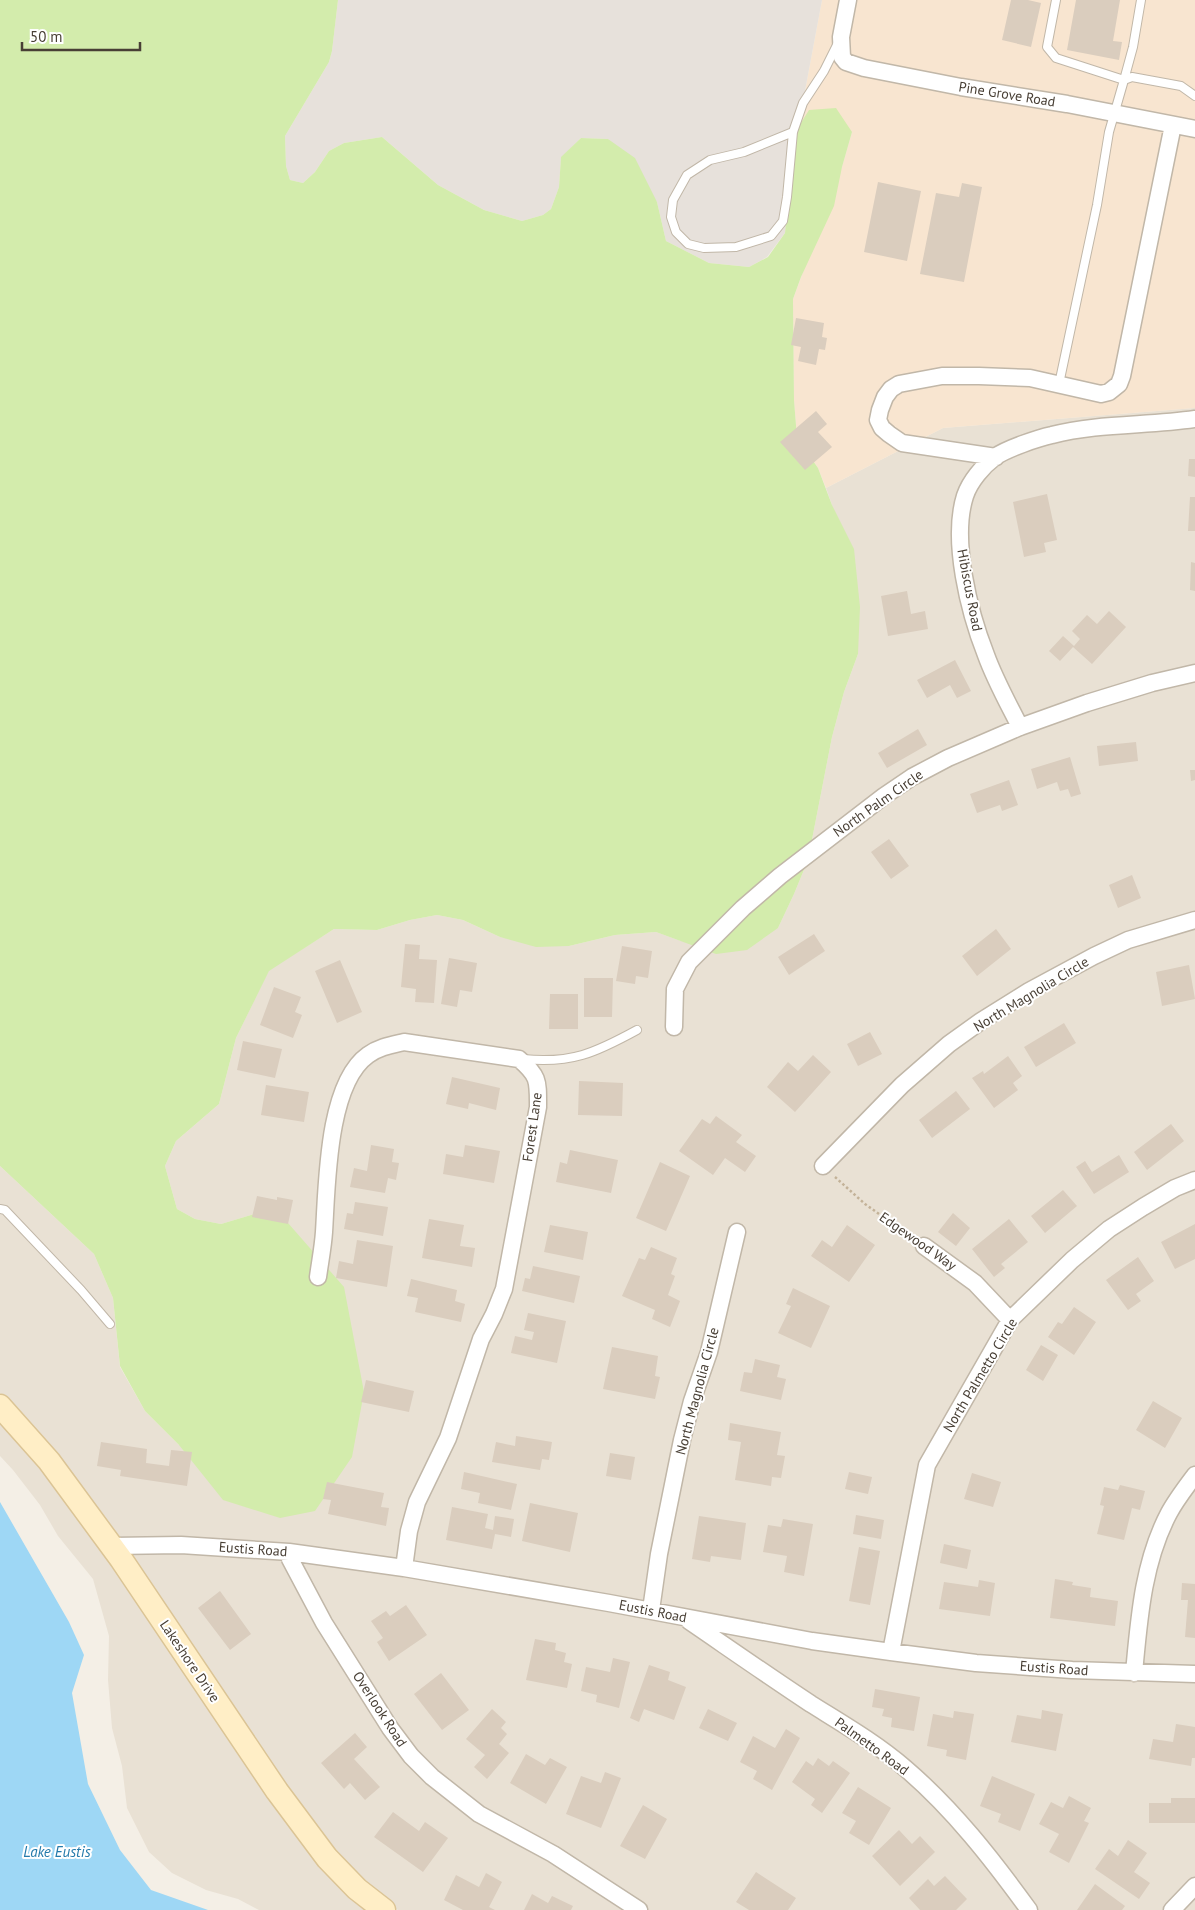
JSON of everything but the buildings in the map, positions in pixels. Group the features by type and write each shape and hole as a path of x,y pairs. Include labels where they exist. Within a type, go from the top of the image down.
{"street":[{"path":"841,37 848,0"},
{"name":"Pine Grove Road","path":"841,37 844,61 864,68 1195,129"},
{"path":"1173,125 1119,384 1109,392 1101,394 1030,378 942,376 899,384 891,389 885,397 878,420 889,434 902,443 996,457 1052,435 1101,427 1195,419"},
{"name":"Hibiscus Road","path":"996,457 978,473 966,494 959,524 961,552 975,624 986,655 1020,727"},
{"name":"North Palm Circle","path":"674,1027 676,989 689,962 743,908 780,876 884,796 912,777 948,758 1020,727 1152,683 1195,673"},
{"name":"North Magnolia Circle","path":"823,1166 902,1085 949,1044 981,1021 1029,991 1094,956 1136,938 1195,920"},
{"path":"318,1277 324,1234 329,1149 338,1109 346,1085 367,1055 385,1046 404,1042 519,1059"},
{"name":"Forest Lane","path":"404,1568 408,1531 417,1502 448,1438 474,1356 504,1289 538,1107 536,1077 519,1059"},
{"name":"North Palmetto Circle","path":"891,1652 927,1465 1010,1320 1072,1260 1109,1229 1175,1188 1195,1180"},
{"name":"North Magnolia Circle","path":"651,1610 659,1554 682,1440 692,1401 709,1352 737,1232"},
{"name":"Edgewood Way","path":"924,1246 975,1283 1010,1320"},
{"name":"Lakeshore Drive","path":"0,1406 49,1461 112,1546 277,1791 327,1858 357,1889 384,1910"},
{"path":"1134,1673 1140,1617 1150,1560 1169,1513 1195,1475"},
{"name":"Eustis Road","path":"112,1546 181,1545 289,1552 404,1568 651,1610 812,1641 891,1652 976,1663 1134,1673 1195,1674"},
{"name":"Overlook Road","path":"289,1552 290,1559 324,1623 390,1728 411,1756 432,1778 479,1814 553,1854 639,1910"},
{"name":"Palmetto Road","path":"683,1617 877,1746 905,1768 941,1801 968,1830 1029,1910"},
{"path":"1172,1910 1195,1886"}],"lane":[{"path":"1056,0 1047,47 1056,58 1124,80 1132,77 1181,86 1195,96"},
{"path":"1059,384 1097,205 1109,132 1133,47 1142,0"},
{"path":"793,132 744,152 710,160 687,175 673,200 671,217 676,232 688,244 704,248 736,248 771,236 783,221 793,132 803,103 824,70 841,37"},
{"path":"519,1059 563,1060 590,1054 637,1030"},
{"path":"0,1209 5,1210 110,1324"}],"path":[{"name":"Edgewood Way","path":"823,1166 865,1204 924,1246"}],"shaded area":[{"path":"338,0 822,0 798,128 785,233 767,257 749,267 709,263 666,241 657,202 608,139 581,138 561,158 559,187 551,209 543,215 522,221 484,210 438,185 382,137 344,143 329,151 315,172 303,183 290,180 286,166 285,136 329,62"},
{"path":"822,0 1195,0 1195,408 943,428 826,488 818,468 797,438 794,400 793,299 842,167 852,132 798,128"},
{"path":"1195,408 1195,1910 398,1910 363,1883 334,1854 57,1457 0,1393 0,1166 94,1254 113,1298 120,1367 145,1411 179,1445 258,1213 221,1224 195,1219 177,1209 165,1166 176,1141 219,1104 236,1038 269,970 334,929 377,930 410,920 437,915 463,920 500,937 569,946 615,935 656,932 681,941 778,928 808,860 832,737 844,692 858,654 832,505 826,488 943,428"},
{"path":"0,1419 42,1465 371,1910 259,1910 238,1899 206,1890 172,1873 149,1852 127,1808 122,1766 112,1728 108,1680 109,1636 93,1579 58,1536 40,1505 0,1456"}],"green space":[{"path":"0,0 338,0 329,62 285,136 286,166 290,180 303,183 315,172 329,151 344,143 382,137 438,185 484,210 522,221 543,215 551,209 559,187 561,157 581,138 608,139 635,158 657,202 666,241 709,263 749,267 768,257 785,233 794,134 809,110 836,108 852,132 834,206 801,277 793,299 794,400 797,438 818,468 832,505 854,549 860,607 858,654 844,692 832,737 808,860 778,928 747,950 716,954 656,932 615,935 569,946 536,947 500,937 463,920 437,915 410,920 377,930 334,929 269,971 236,1038 219,1104 176,1141 165,1166 177,1209 195,1219 221,1224 258,1213 288,1223 344,1287 364,1392 352,1457 315,1511 280,1518 223,1500 179,1445 145,1411 120,1366 113,1298 94,1254 0,1166"}],"water":[{"name":"Lake Eustis","path":"0,1502 69,1622 84,1655 72,1693 88,1784 120,1850 151,1890 208,1910 0,1910"}]}
